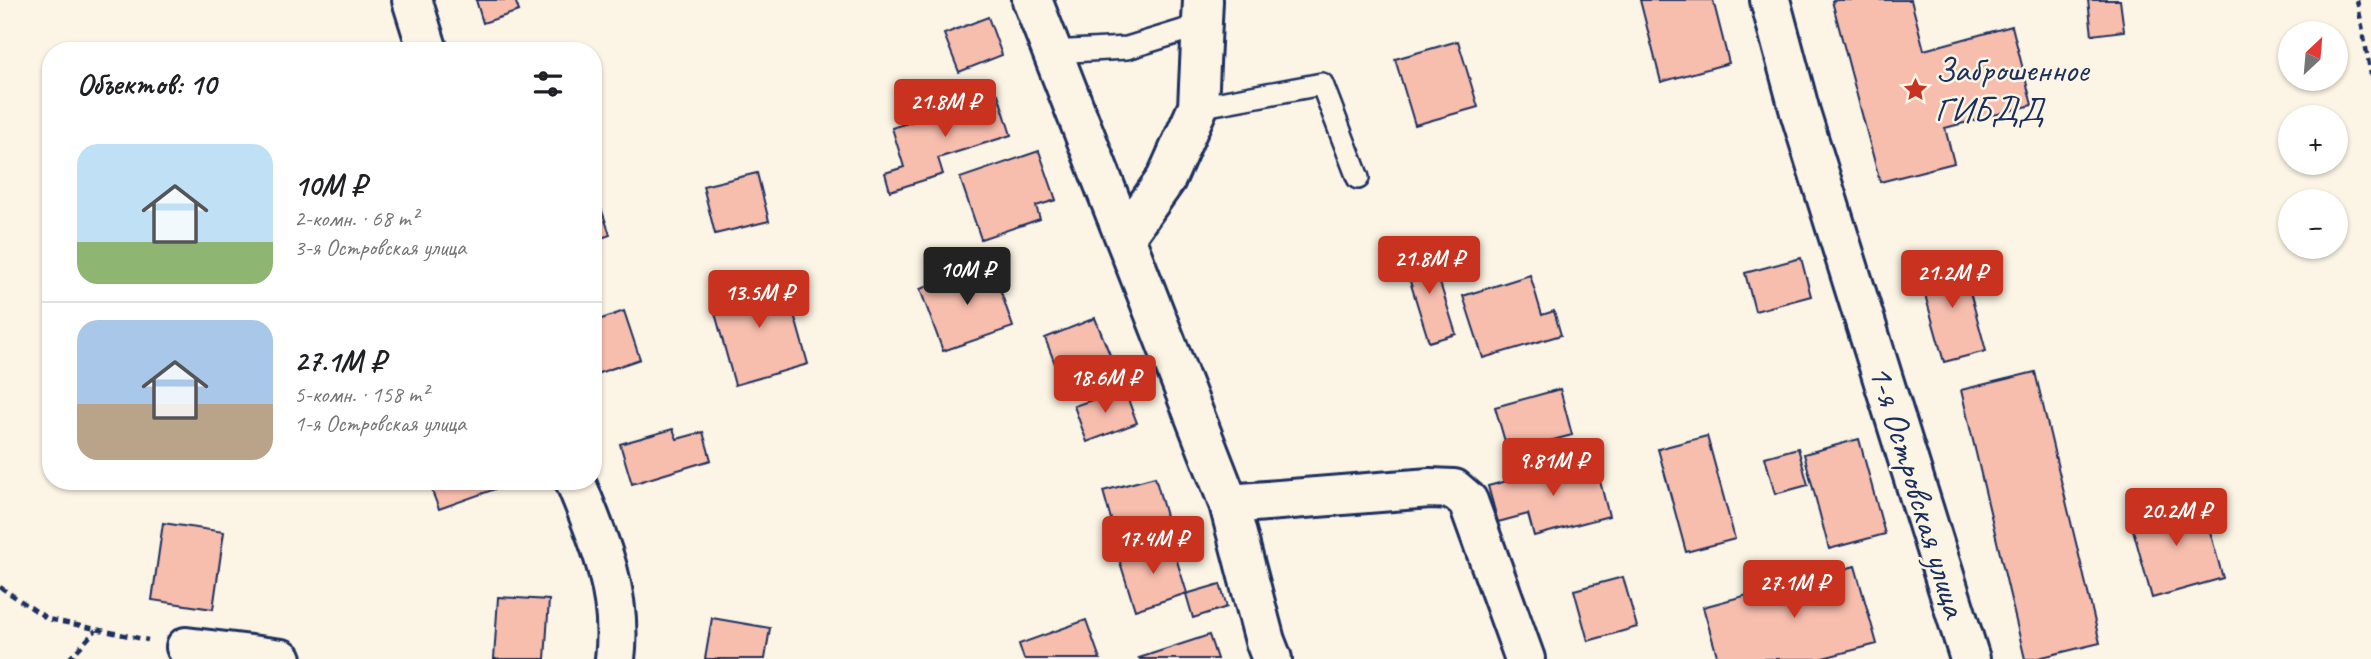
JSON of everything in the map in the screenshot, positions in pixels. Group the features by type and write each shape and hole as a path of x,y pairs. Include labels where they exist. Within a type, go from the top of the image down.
{"street":[{"path":"412,0 425,42"},
{"path":"1032,0 1229,504 1272,659"},
{"name":"1-я Островская улица","path":"1770,0 1804,126 1970,659"},
{"path":"1125,237 1166,179 1198,107 1202,12"},
{"path":"1229,504 1430,488 1454,489 1468,501 1525,659"},
{"path":"579,490 594,526 615,592 615,659"},
{"path":"187,648 282,659"}],"lane":[{"path":"1051,52 1127,48 1202,12"},
{"path":"1198,107 1322,85 1358,178"}],"path":[{"path":"2357,0 2371,75"},
{"path":"0,587 48,619 187,648"},
{"path":"69,659 96,630"}],"building":[{"path":"476,0 515,0 519,11 483,23"},
{"path":"1640,0 1713,0 1729,63 1661,82"},
{"path":"1911,0 1924,50 2012,26 2032,105 1945,128 1954,163 1880,182 1832,1"},
{"path":"2088,0 2120,0 2124,31 2092,35"},
{"path":"988,17 1002,55 959,72 944,34"},
{"path":"1458,41 1478,107 1415,125 1395,59"},
{"path":"998,94 1011,135 938,158 943,174 890,191 885,173 904,167 892,128"},
{"path":"1039,151 1056,200 1036,206 1040,219 981,239 960,178"},
{"path":"757,173 769,221 715,234 703,186"},
{"path":"602,211 610,235 602,238"},
{"path":"1430,251 1456,334 1429,342 1403,259"},
{"path":"1801,258 1811,296 1755,311 1745,273"},
{"path":"1961,259 1986,351 1944,362 1918,270"},
{"path":"991,263 1013,327 943,351 920,289"},
{"path":"783,275 808,364 735,385 710,295"},
{"path":"1530,275 1542,315 1554,311 1561,335 1483,358 1463,296"},
{"path":"624,311 640,359 602,372 602,319"},
{"path":"1095,318 1117,372 1066,392 1045,338"},
{"path":"2035,372 2100,643 2025,659 1961,390"},
{"path":"1124,389 1137,423 1087,442 1074,406"},
{"path":"1560,389 1572,435 1508,452 1495,407"},
{"path":"673,429 677,439 703,432 711,460 632,484 620,444"},
{"path":"1707,436 1735,539 1686,552 1658,449"},
{"path":"1859,439 1885,534 1829,549 1804,454"},
{"path":"1798,448 1808,485 1775,494 1765,457"},
{"path":"1594,458 1609,516 1534,536 1528,514 1498,522 1488,486"},
{"path":"1155,477 1166,516 1114,530 1103,491"},
{"path":"432,490 493,490 439,509"},
{"path":"2201,499 2223,578 2152,598 2130,519"},
{"path":"163,523 224,532 213,609 152,600"},
{"path":"1171,542 1187,593 1135,610 1119,559"},
{"path":"1855,566 1877,644 1819,659 1718,659 1703,607"},
{"path":"1623,577 1637,627 1588,641 1574,590"},
{"path":"1220,584 1227,607 1193,618 1186,594"},
{"path":"498,597 549,600 545,659 494,659"},
{"path":"712,618 770,628 765,659 705,659"},
{"path":"1086,620 1100,659 1024,659 1019,644"},
{"path":"1209,635 1217,659 1139,658"}],"place":[{"name":"Заброшенное ГИБДД","path":"1915,89"}]}
